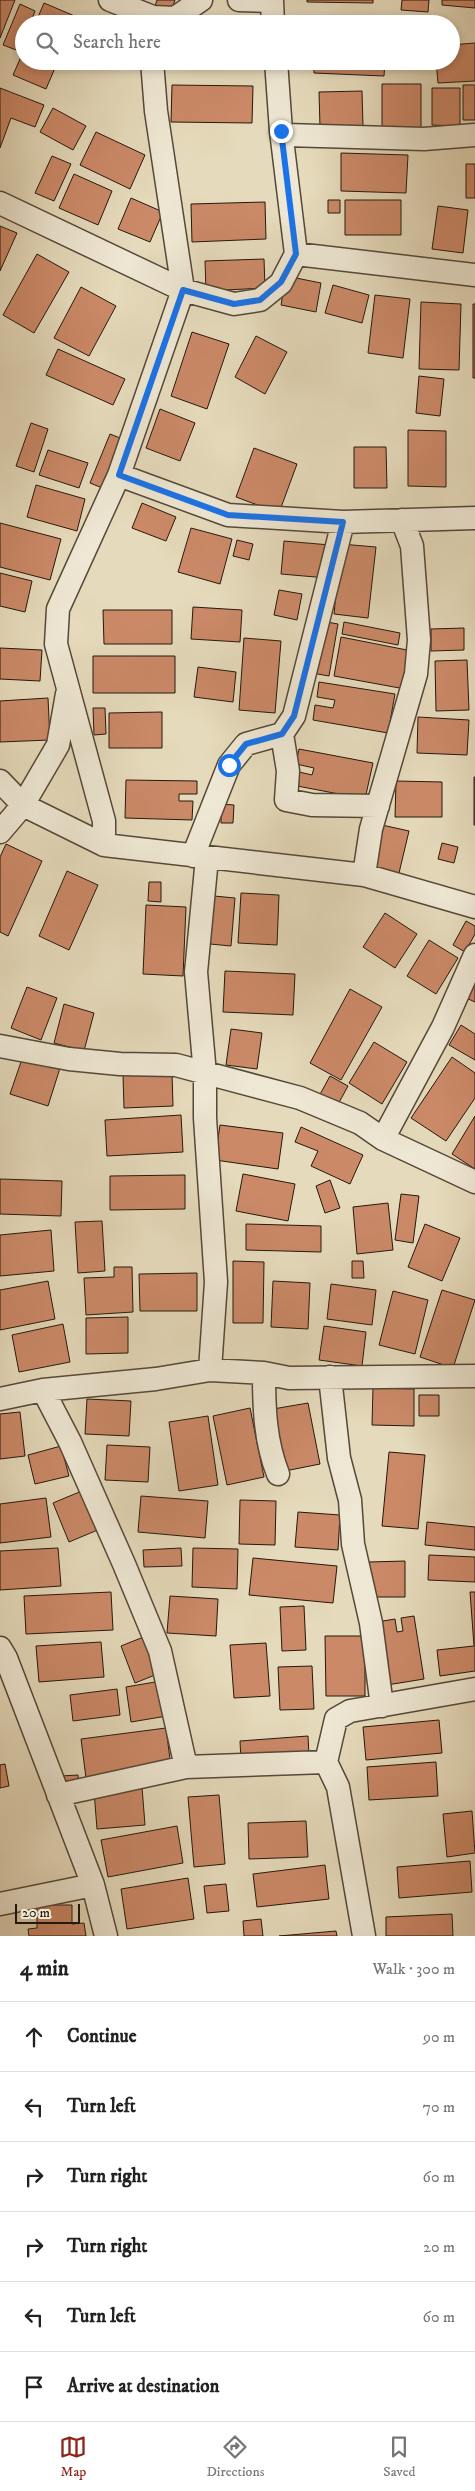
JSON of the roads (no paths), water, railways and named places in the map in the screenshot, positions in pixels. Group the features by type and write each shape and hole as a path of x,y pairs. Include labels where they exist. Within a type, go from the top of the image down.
{"street":[{"path":"110,0 141,15"},
{"path":"180,15 202,0"},
{"path":"239,0 272,0 273,15"},
{"path":"104,845 104,821 56,644 58,610 119,475 183,290 156,111 153,70"},
{"path":"0,203 183,290 234,304 260,300 281,282 296,254 281,131 277,70"},
{"path":"281,131 286,135 424,138 475,135"},
{"path":"296,254 475,275"},
{"path":"119,475 228,515 343,522 475,518"},
{"path":"364,874 372,829 416,674 420,640 412,546 402,520"},
{"path":"210,1370 216,1282 205,1118 205,1074 196,972 200,857 229,765 246,744 282,734 294,716 343,522"},
{"path":"0,832 23,804 58,745 68,688"},
{"path":"282,734 288,771 286,800 312,805 378,806"},
{"path":"0,781 23,804 104,845 364,874 475,907"},
{"path":"383,1138 443,1027 475,955"},
{"path":"0,1046 69,1059 114,1064 176,1064 205,1074 300,1098 360,1123 383,1138 475,1182"},
{"path":"0,1399 43,1390 156,1379 210,1370 264,1373 289,1378 475,1376"},
{"path":"264,1373 264,1418 273,1461 278,1474"},
{"path":"330,1377 339,1458 350,1500 353,1544 371,1623 382,1706"},
{"path":"43,1390 70,1442 160,1651 186,1767"},
{"path":"0,1648 6,1658 93,1885 106,1936"},
{"path":"364,1936 338,1787 326,1762 336,1719 350,1711 475,1689"},
{"path":"58,1795 186,1767 326,1762"},
{"path":"0,1904 93,1885"}]}
